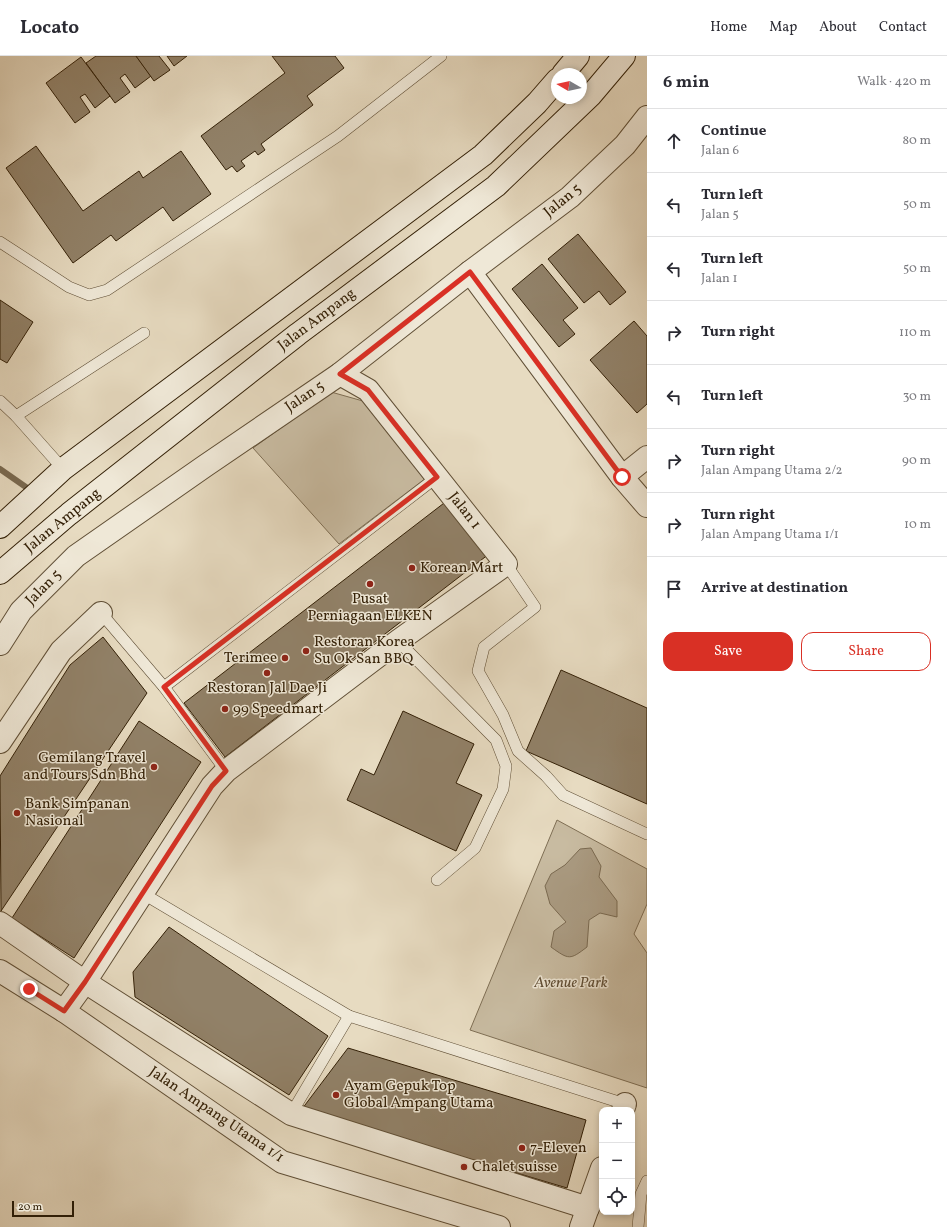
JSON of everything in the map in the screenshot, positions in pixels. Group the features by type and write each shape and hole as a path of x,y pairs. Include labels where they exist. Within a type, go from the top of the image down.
{"street":[{"path":"567,68 578,56"},
{"name":"Jalan Ampang","path":"0,573 69,514 298,334 496,186 591,95 624,56"},
{"path":"0,527 63,470 483,154 537,103 551,87"},
{"name":"Jalan 5","path":"0,644 21,611 76,556 204,466 340,374 470,272 570,197 625,145 647,117"},
{"path":"470,272 622,477 647,506"},
{"name":"Jalan 1","path":"340,374 368,390 506,564"},
{"path":"622,477 647,457"},
{"path":"64,1011 85,982 212,786 226,771 398,641 506,564"},
{"path":"0,742 62,651 101,614"},
{"path":"0,924 85,982 291,1114 584,1218 599,1179"},
{"name":"Jalan Ampang Utama 1/1","path":"0,971 64,1011 282,1162 499,1227"}],"lane":[{"path":"0,242 69,287 88,295 107,290 338,136 441,56"},
{"path":"16,416 144,333"},
{"path":"0,401 16,416 63,470"},
{"path":"164,687 437,477"},
{"path":"506,564 535,607 484,647 478,671 503,715 518,751 546,776 563,795 647,834"},
{"path":"101,614 164,687 226,771"},
{"path":"398,641 496,740 506,766 503,789 475,848 437,880"},
{"path":"142,893 349,1016 624,1107"},
{"path":"291,1114 349,1016"},
{"path":"638,1227 637,1192 647,1181"}],"green space":[{"path":"331,392 370,403 426,478 339,544 253,448"},
{"name":"Avenue Park","path":"557,820 647,869 647,904 634,934 647,953 647,1088 470,1030"}],"shaded area":[{"path":"591,848 601,866 599,877 617,901 617,917 600,913 589,920 587,947 577,954 569,957 551,947 554,931 566,922 550,904 545,886 551,874 565,865 580,849"}],"building":[{"path":"96,56 136,56 151,76 135,88 125,74 120,78 130,92 115,103 86,63"},
{"path":"136,56 159,56 170,70 154,81"},
{"path":"167,56 187,56 174,66"},
{"path":"272,56 335,56 344,68 307,96 313,105 261,144 265,150 258,155 255,151 241,161 245,166 237,172 232,166 226,170 201,136 285,73"},
{"path":"81,57 110,96 95,108 85,94 80,97 90,112 75,123 46,83"},
{"path":"36,146 83,211 139,171 143,178 181,151 211,194 173,221 163,207 116,241 111,235 73,263 6,168"},
{"path":"578,234 626,292 610,305 599,291 584,303 548,259"},
{"path":"542,264 578,308 563,320 575,334 559,347 512,289"},
{"path":"0,300 33,322 7,363 0,359"},
{"path":"634,321 647,336 647,404 637,413 590,360"},
{"path":"448,500 489,554 225,757 184,703"},
{"path":"103,637 147,693 1,911 0,776 70,665"},
{"path":"561,670 647,708 647,804 526,751"},
{"path":"403,711 474,744 456,783 482,795 456,851 347,800 361,769 374,775"},
{"path":"139,721 201,762 74,958 12,918"},
{"path":"169,927 328,1036 289,1095 135,997 133,972"},
{"path":"348,1048 586,1120 567,1188 302,1109"}],"waterway":[{"path":"0,469 33,492"}],"place":[{"name":"Korean Mart","path":"412,568"},
{"name":"Pusat Perniagaan ELKEN","path":"370,584"},
{"name":"Restoran Korea Su Ok San BBQ","path":"306,651"},
{"name":"Terimee","path":"285,658"},
{"name":"Restoran Jal Dae Ji","path":"267,673"},
{"name":"99 Speedmart","path":"225,709"},
{"name":"Gemilang Travel and Tours Sdn Bhd","path":"154,767"},
{"name":"Bank Simpanan Nasional","path":"17,813"},
{"name":"Ayam Gepuk Top Global Ampang Utama","path":"336,1095"},
{"name":"7-Eleven","path":"522,1148"},
{"name":"Chalet suisse","path":"464,1167"}],"route":[{"path":"29,989 64,1011 85,982 212,786 226,771 164,687 437,477 368,390 340,374 470,272 622,477"}]}
